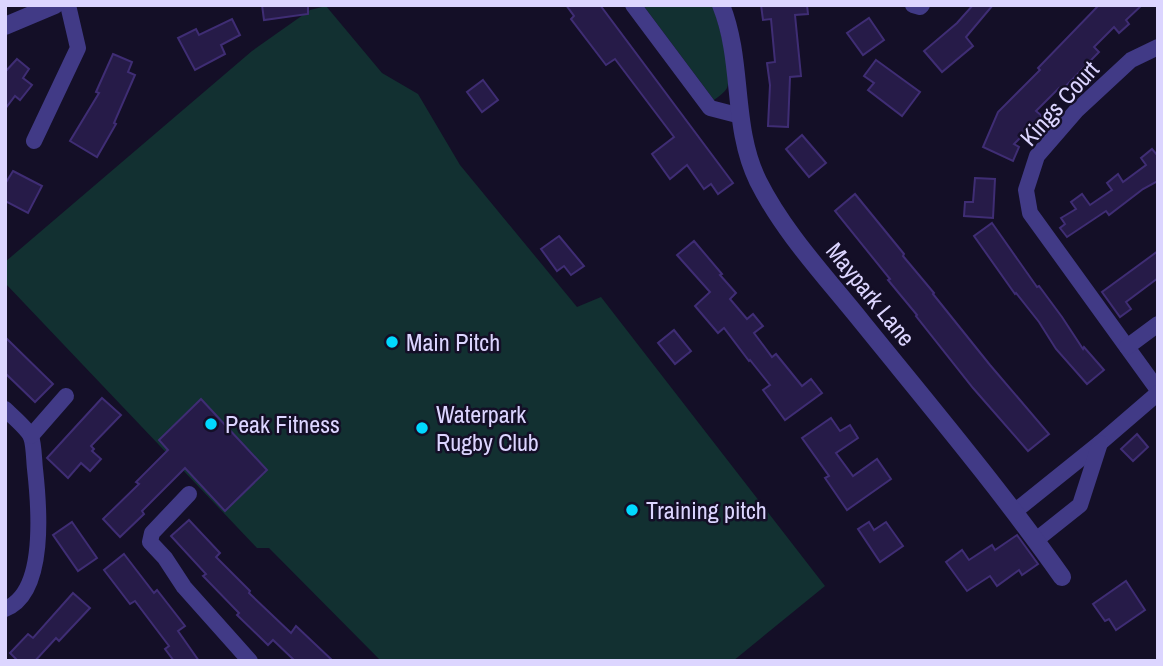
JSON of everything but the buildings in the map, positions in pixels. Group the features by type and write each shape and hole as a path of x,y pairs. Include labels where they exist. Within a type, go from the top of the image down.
{"street":[{"path":"5,26 55,5"},
{"path":"34,141 78,48 68,5"},
{"path":"633,5 710,108 741,116"},
{"name":"Maypark Lane","path":"722,5 735,53 744,136 753,169 765,194 785,225 1014,512 1062,578"},
{"path":"913,5 922,5"},
{"name":"Kings Court","path":"1158,47 1131,60 1076,111 1037,156 1026,190 1030,214 1158,392"},
{"path":"1127,347 1158,324"},
{"path":"1014,512 1158,392"},
{"path":"31,436 66,396"},
{"path":"5,410 31,436 38,503 35,569 25,593 5,609"},
{"path":"1035,540 1080,505 1100,443"},
{"path":"189,494 152,533 150,542 184,587 250,661"}],"green space":[{"path":"643,5 712,5 728,72 727,88 723,93 714,100"},
{"name":"Waterpark Rugby Club","path":"326,6 382,73 418,94 460,165 577,307 601,297 825,586 733,661 381,661 269,548 257,548 5,283 5,262 252,51 310,10"}],"place":[{"name":"Main Pitch","path":"392,342"},
{"name":"Peak Fitness","path":"211,424"},
{"name":"Waterpark Rugby Club","path":"422,428"},
{"name":"Training pitch","path":"632,510"}]}
